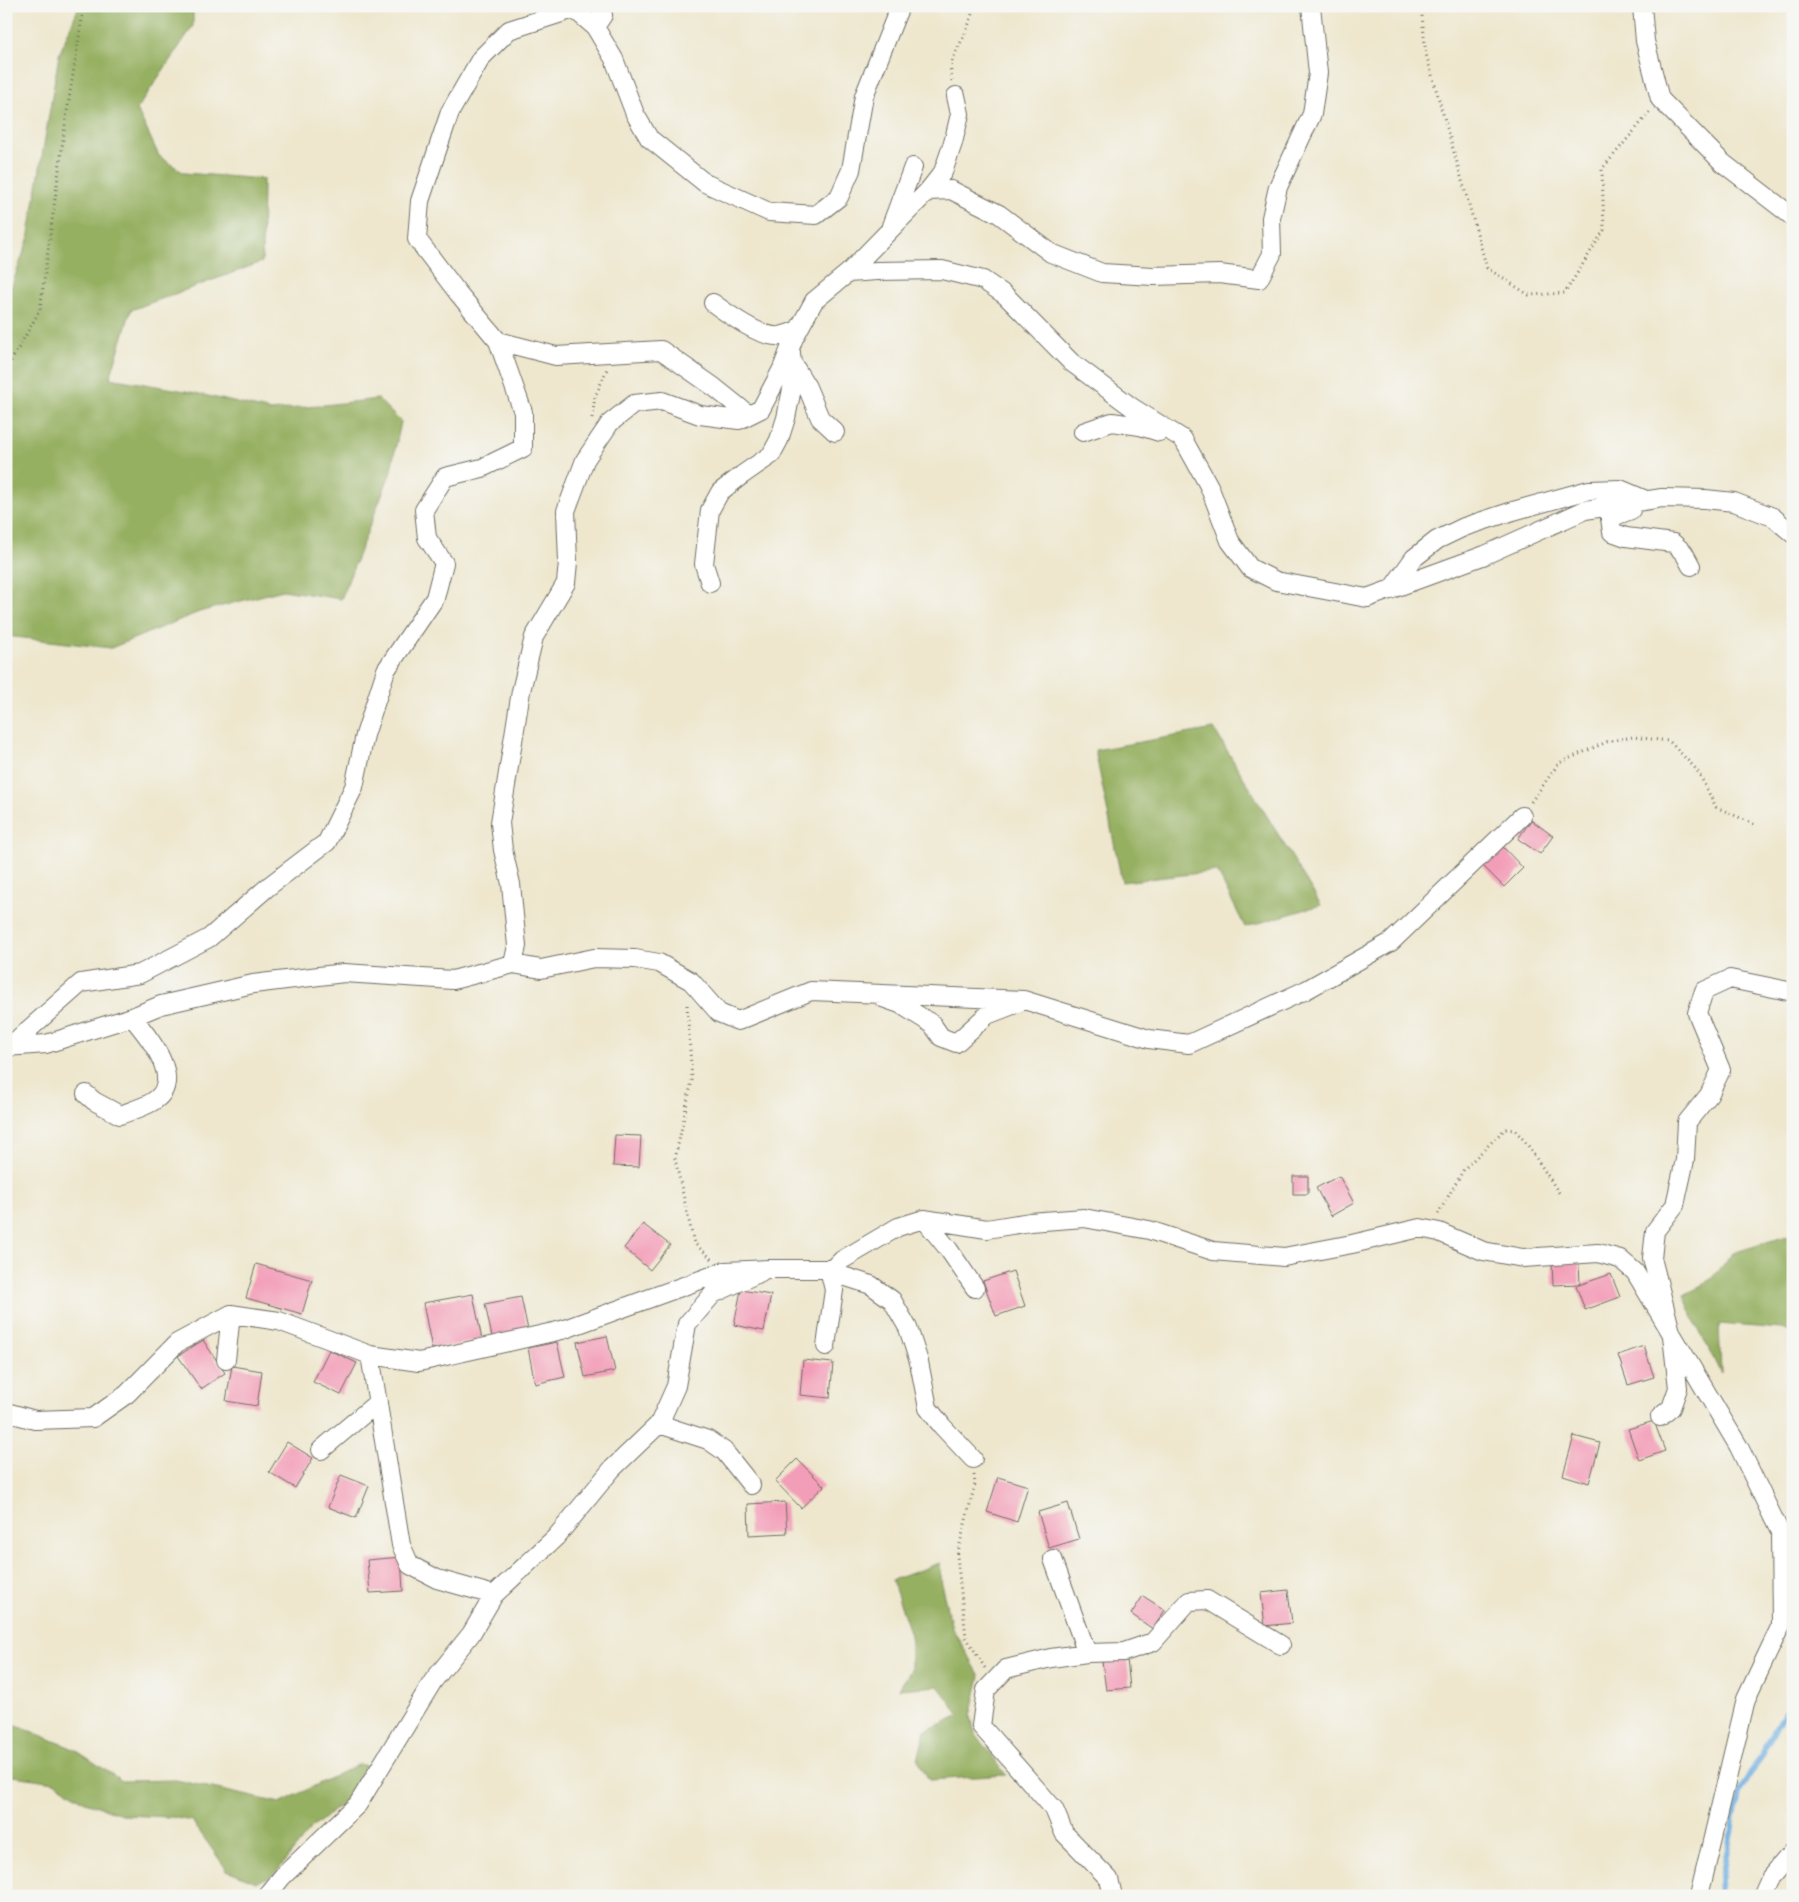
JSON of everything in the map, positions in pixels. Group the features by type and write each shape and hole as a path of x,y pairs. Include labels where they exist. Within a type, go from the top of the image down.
{"street":[{"path":"595,27 603,15 600,6"},
{"path":"8,1046 80,983 140,974 209,938 269,886 328,842 354,787 364,734 386,670 435,598 444,563 427,538 424,510 445,477 482,468 524,448 523,412 498,341 417,240 420,201 450,112 481,58 508,30 574,10 595,27 614,59 635,114 649,138 705,183 769,212 816,215 839,197 851,170 864,96 900,6"},
{"path":"928,191 952,190 999,214 1051,253 1102,273 1154,276 1220,274 1259,278 1272,254 1271,218 1278,187 1312,114 1318,72 1311,6"},
{"path":"1642,6 1645,41 1660,99 1723,163 1793,217"},
{"path":"513,964 517,946 510,884 500,823 521,690 534,637 566,583 568,562 566,511 586,460 610,423 634,404 662,401 700,415 739,420 761,409 772,391 814,300 848,273 928,191 943,172 960,114 956,96"},
{"path":"888,233 913,167"},
{"path":"848,273 942,270 983,280 1004,295 1071,362 1133,408 1183,439 1209,486 1230,541 1250,568 1276,581 1367,598 1485,555 1585,510 1654,499 1705,498 1734,502 1773,517 1793,534"},
{"path":"713,303 729,315 763,334 778,336 793,346 820,418 835,432"},
{"path":"498,341 556,356 661,350 714,387 749,415"},
{"path":"710,584 704,564 710,510 720,492 771,455 779,440 786,418 792,384 793,346"},
{"path":"1083,432 1112,422 1140,426 1183,439"},
{"path":"1391,590 1414,558 1437,540 1464,527 1589,490 1620,489 1654,499"},
{"path":"1654,499 1610,518 1612,532 1626,537 1673,543 1684,553 1691,566"},
{"path":"8,1046 46,1044 132,1017 160,1005 253,984 344,973 453,980 513,964 541,968 594,958 635,959 659,963 691,982 719,1013 738,1021 811,991 1024,1000 1148,1039 1189,1044 1306,990 1391,942 1522,816"},
{"path":"1660,1417 1671,1408 1678,1388 1672,1336 1652,1258 1655,1231 1675,1205 1685,1160 1687,1122 1709,1095 1721,1070 1697,1013 1704,991 1730,979 1793,992"},
{"path":"868,993 900,1004 932,1024 941,1038 956,1043 987,1015 1006,1009 1024,1000"},
{"path":"86,1094 94,1102 120,1115 154,1101 166,1087 165,1070 154,1044 132,1017"},
{"path":"831,1269 842,1260 898,1227 924,1219 987,1229 1030,1222 1084,1218 1150,1230 1213,1251 1284,1257 1420,1228 1439,1232 1483,1251 1523,1258 1598,1253 1620,1259 1635,1272 1740,1447 1780,1532 1781,1625 1746,1699 1698,1896"},
{"path":"924,1219 949,1250 975,1288"},
{"path":"267,1896 282,1877 358,1804 433,1680 471,1634 494,1595 556,1537 612,1469 659,1424 676,1386 687,1324 714,1294 770,1269"},
{"path":"826,1346 834,1290 831,1269"},
{"path":"6,1412 35,1420 93,1418 127,1394 177,1343 231,1314 278,1321 370,1355 420,1362 562,1330 725,1271 831,1269 843,1276 871,1285 892,1300 911,1337 919,1362 928,1408 973,1459"},
{"path":"226,1360 231,1314"},
{"path":"370,1355 401,1545 410,1565 437,1579 494,1595"},
{"path":"320,1450 378,1402"},
{"path":"659,1424 708,1440 724,1451 751,1485"},
{"path":"1053,1559 1087,1653"},
{"path":"1112,1896 1109,1879 1064,1833 1054,1809 981,1726 986,1690 1006,1669 1051,1658 1087,1653 1124,1652 1153,1642 1189,1601 1207,1600 1281,1645"},
{"path":"1762,1896 1770,1878 1793,1852"}],"path":[{"path":"6,370 40,310 66,118 84,6"},
{"path":"956,96 950,71 954,54 968,28 974,6"},
{"path":"1421,6 1426,54 1487,268 1529,295 1566,293 1604,230 1602,169 1660,99"},
{"path":"591,421 595,396 614,353"},
{"path":"1522,816 1559,763 1609,741 1633,737 1669,741 1696,770 1716,807 1756,825"},
{"path":"683,999 688,1006 692,1080 675,1159 694,1243 725,1271"},
{"path":"1429,1230 1464,1169 1505,1129 1515,1130 1527,1144 1561,1196"},
{"path":"973,1459 975,1484 957,1556 966,1637 994,1682"}],"green space":[{"path":"79,6 193,6 193,26 137,109 159,156 184,173 263,179 262,262 131,310 110,378 191,392 271,411 378,399 401,422 390,474 341,599 283,590 199,612 111,648 6,636 6,302 28,240 59,55"},
{"path":"1214,729 1321,905 1245,927 1217,871 1122,882 1095,750"},
{"path":"1793,1234 1793,1334 1782,1329 1719,1324 1721,1374 1684,1295 1702,1286 1733,1253"},
{"path":"940,1563 942,1588 952,1628 980,1676 971,1716 974,1731 1006,1775 929,1780 918,1760 925,1731 960,1715 938,1686 899,1689 911,1670 911,1635 892,1580"},
{"path":"6,1721 74,1749 122,1781 176,1780 280,1803 359,1764 369,1767 351,1796 311,1829 274,1875 256,1882 227,1870 192,1821 171,1817 125,1815 85,1802 55,1782 14,1776 6,1778"}],"building":[{"path":"1531,820 1553,836 1540,854 1518,839"},
{"path":"1501,845 1523,868 1504,887 1481,864"},
{"path":"615,1135 641,1136 639,1167 613,1166"},
{"path":"1293,1176 1308,1176 1308,1194 1293,1194"},
{"path":"1339,1176 1354,1203 1331,1216 1316,1188"},
{"path":"643,1224 670,1245 650,1270 624,1248"},
{"path":"1579,1262 1580,1284 1553,1285 1552,1263"},
{"path":"256,1264 312,1280 302,1314 246,1298"},
{"path":"1013,1271 1025,1306 996,1316 983,1281"},
{"path":"1611,1274 1620,1297 1585,1310 1576,1286"},
{"path":"741,1290 771,1295 764,1331 734,1325"},
{"path":"473,1294 482,1340 432,1349 423,1303"},
{"path":"521,1297 528,1330 492,1337 485,1304"},
{"path":"607,1336 615,1371 585,1377 577,1342"},
{"path":"203,1340 225,1373 201,1389 178,1356"},
{"path":"557,1342 565,1377 535,1384 528,1348"},
{"path":"1644,1346 1654,1377 1628,1385 1618,1355"},
{"path":"329,1350 357,1363 341,1395 313,1382"},
{"path":"803,1360 833,1363 830,1398 800,1395"},
{"path":"232,1366 262,1371 257,1406 226,1401"},
{"path":"1654,1421 1665,1451 1639,1460 1628,1429"},
{"path":"1574,1436 1600,1443 1589,1483 1563,1475"},
{"path":"287,1442 313,1458 295,1488 269,1472"},
{"path":"797,1459 824,1486 801,1508 775,1481"},
{"path":"341,1475 369,1486 356,1518 328,1507"},
{"path":"998,1477 1028,1486 1017,1522 987,1512"},
{"path":"785,1502 787,1533 749,1535 748,1504"},
{"path":"1068,1503 1079,1539 1049,1548 1038,1512"},
{"path":"401,1557 403,1591 370,1593 367,1560"},
{"path":"1288,1590 1292,1623 1265,1626 1261,1593"},
{"path":"1143,1596 1165,1610 1153,1629 1131,1614"},
{"path":"1127,1659 1130,1688 1106,1690 1102,1661"}],"waterway":[{"path":"1718,1896 1739,1794 1793,1697"}]}
